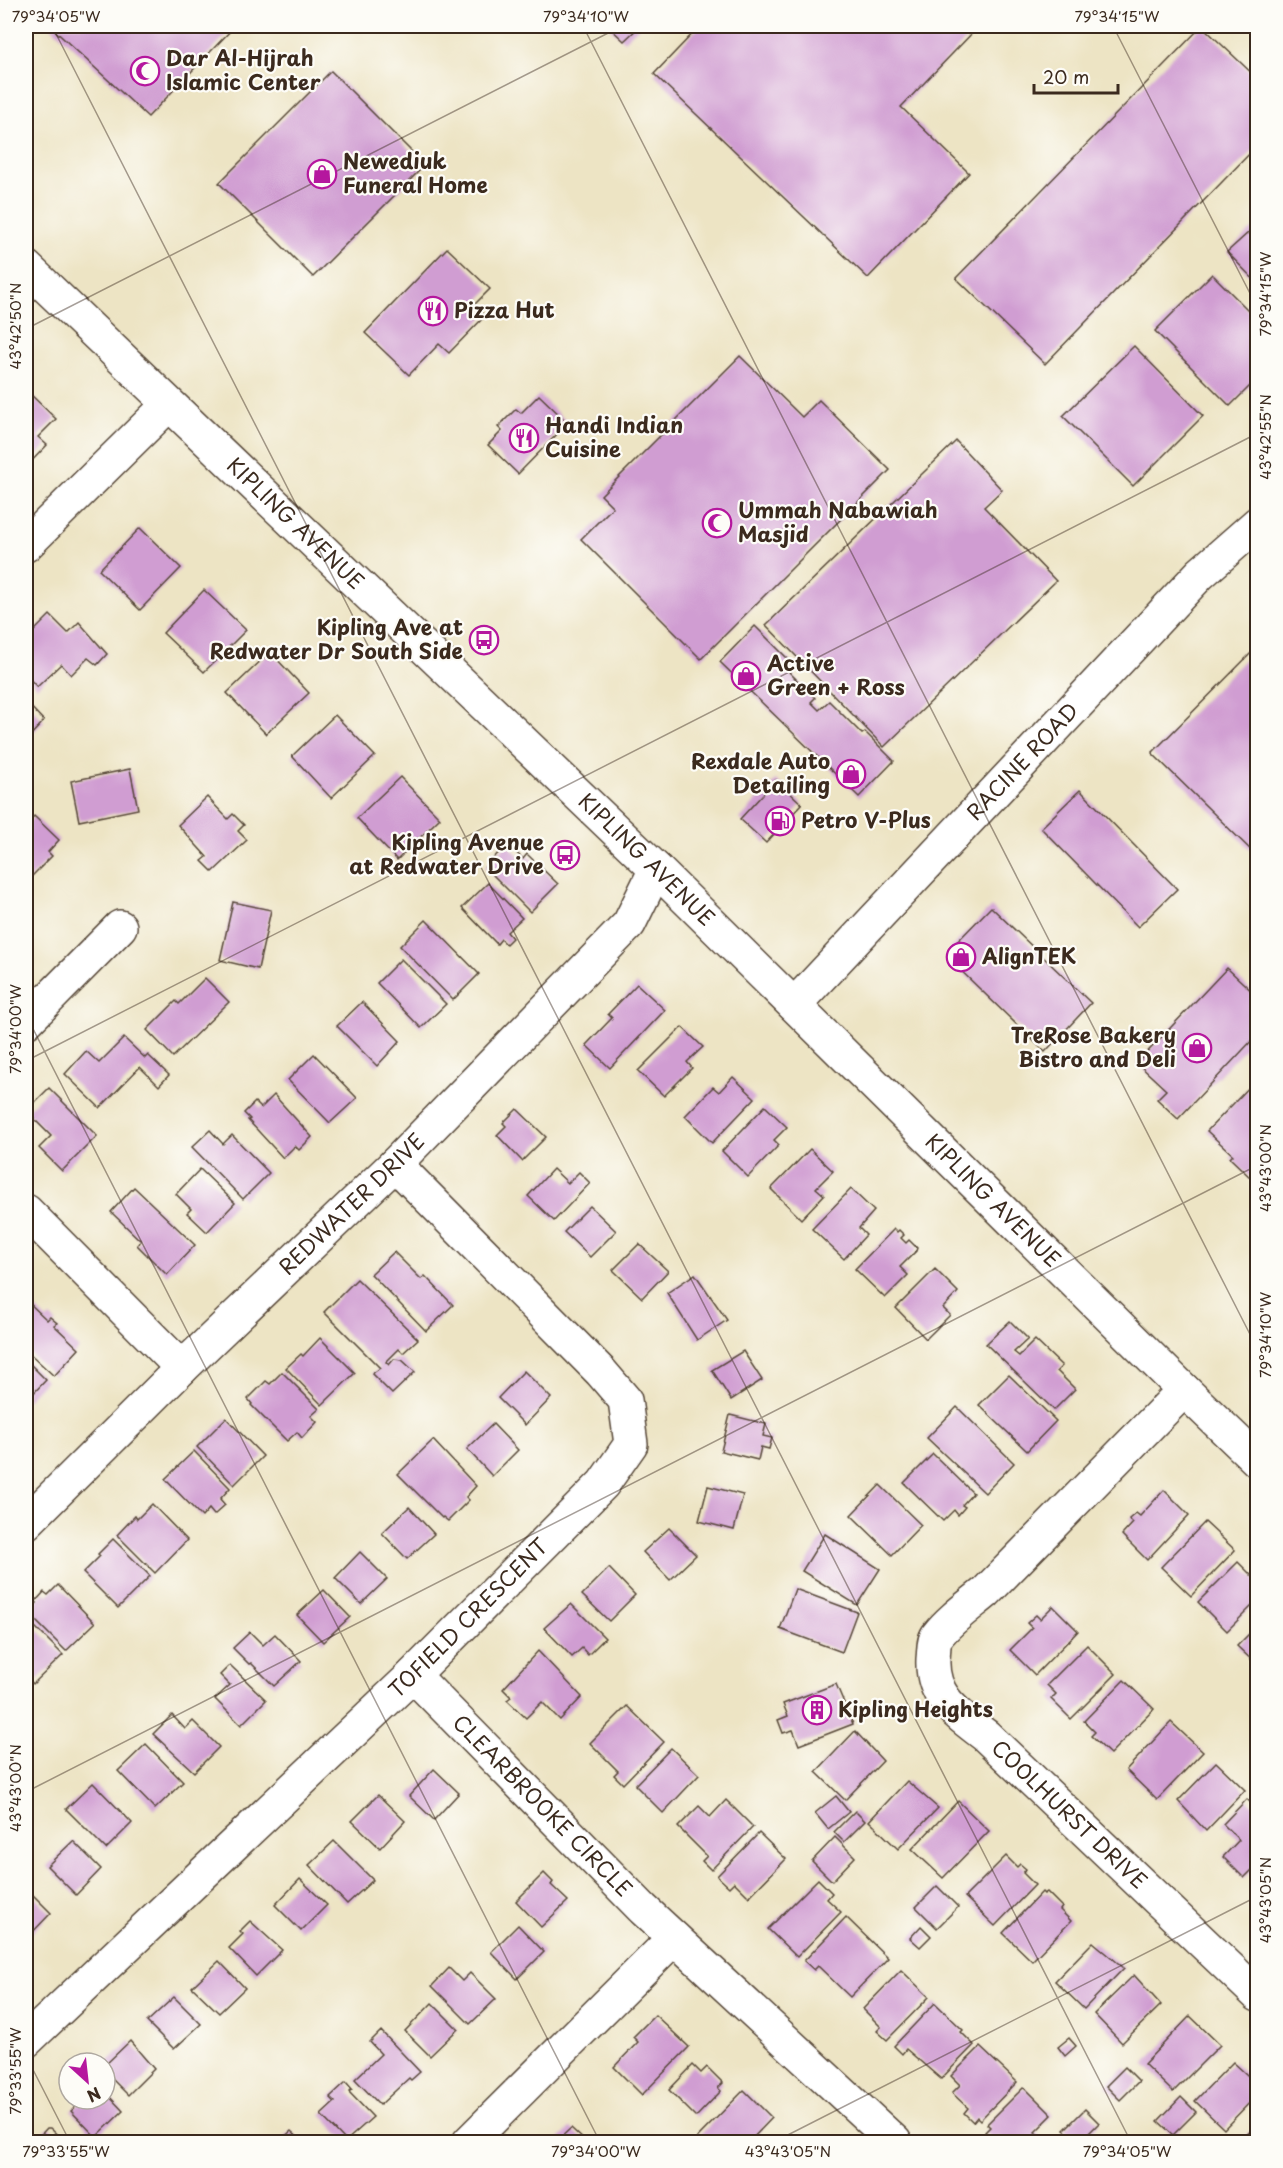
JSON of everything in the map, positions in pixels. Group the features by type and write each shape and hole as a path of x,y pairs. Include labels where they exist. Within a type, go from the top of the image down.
{"street":[{"name":"KIPLING AVENUE","path":"26,267 656,869 1257,1461"},
{"path":"26,545 168,405"},
{"name":"RACINE ROAD","path":"794,1005 1200,574 1257,523"},
{"name":"REDWATER DRIVE","path":"26,1523 182,1368 395,1164 629,924 656,869"},
{"path":"26,1022 120,927"},
{"name":"TOFIELD CRESCENT","path":"26,2042 413,1675 603,1484 632,1444 625,1400 601,1372 395,1164"},
{"path":"26,1211 182,1368"},
{"name":"COOLHURST DRIVE","path":"1184,1390 986,1592 951,1621 935,1639 933,1668 938,1689 950,1708 986,1736 1257,1995"},
{"name":"CLEARBROOKE CIRCLE","path":"413,1675 674,1938 895,2142"},
{"path":"469,2142 674,1938"}],"building":[{"name":"Dar Al-Hijrah Islamic Center","path":"50,26 235,26 148,117"},
{"path":"608,26 640,26 624,41"},
{"path":"700,26 979,26 901,107 969,173 868,278 654,74"},
{"path":"1202,26 1258,79 1258,145 1045,364 956,278"},
{"name":"Newediuk Funeral Home","path":"331,71 425,165 313,277 219,183"},
{"path":"1258,224 1258,284 1227,252"},
{"name":"Pizza Hut","path":"447,248 490,289 474,305 485,316 449,353 439,344 409,375 365,333"},
{"path":"1212,274 1258,320 1258,378 1230,406 1155,331"},
{"path":"1134,346 1203,416 1133,486 1063,416"},
{"name":"Ummah Nabawiah Masjid","path":"740,356 802,417 819,400 890,470 701,659 581,539 613,507 601,495"},
{"path":"26,392 56,419 38,437 47,445 26,467"},
{"name":"Handi Indian Cuisine","path":"539,395 568,423 518,474 488,445 502,431 498,427 516,409 521,413"},
{"path":"956,441 1002,490 984,507 1056,581 884,747 766,625"},
{"path":"140,528 181,568 140,610 99,570"},
{"path":"204,590 246,630 204,672 163,633"},
{"path":"50,615 68,633 79,622 107,654 97,665 88,658 71,675 61,664 37,687 26,675 26,639"},
{"path":"755,626 795,666 789,672 815,698 811,702 819,710 829,701 862,734 865,732 894,761 859,797 720,662"},
{"path":"1258,646 1258,857 1152,753"},
{"path":"270,652 309,693 266,734 227,693"},
{"path":"26,702 44,721 26,740"},
{"path":"335,715 375,756 331,798 292,756"},
{"path":"130,769 138,809 79,821 71,781"},
{"path":"400,777 440,818 397,860 357,818"},
{"path":"776,780 802,804 766,843 740,819"},
{"path":"1080,790 1177,889 1138,927 1041,828"},
{"path":"207,797 228,819 233,814 244,825 238,831 247,840 213,872 202,861 207,857 178,825"},
{"path":"34,816 59,840 48,852 52,856 26,882 26,825"},
{"path":"507,844 523,859 527,854 558,884 530,912 485,867"},
{"path":"488,883 522,918 507,932 512,938 506,944 501,939 497,944 462,908"},
{"path":"233,902 271,910 258,969 220,960"},
{"path":"991,907 1091,1003 1045,1052 951,961 951,948"},
{"path":"426,920 479,974 453,1000 400,946"},
{"path":"401,959 446,1004 421,1028 377,983"},
{"name":"TreRose Bakery Bistro and Deli","path":"1227,968 1258,997 1258,1034 1178,1119 1157,1099 1166,1090 1137,1063"},
{"path":"205,978 229,1002 173,1057 147,1030 176,1001 179,1004"},
{"path":"637,984 665,1010 610,1068 586,1045 612,1018 608,1014"},
{"path":"362,1002 400,1041 377,1066 337,1026"},
{"path":"682,1027 703,1047 687,1062 692,1068 664,1096 638,1071"},
{"path":"124,1038 145,1058 148,1055 169,1075 159,1086 140,1067 100,1108 65,1074 86,1051 99,1063"},
{"path":"314,1054 357,1098 330,1123 288,1080"},
{"path":"733,1077 755,1098 712,1143 685,1116 713,1087 719,1092"},
{"path":"1258,1078 1258,1175 1253,1180 1230,1158 1233,1155 1207,1131"},
{"path":"49,1088 97,1136 62,1171 39,1148 51,1136 26,1111"},
{"path":"274,1095 312,1137 299,1150 295,1146 283,1158 244,1113 255,1102 261,1108"},
{"path":"765,1106 787,1127 774,1140 779,1145 748,1177 722,1151"},
{"path":"517,1109 546,1137 522,1161 497,1135 506,1126 503,1123"},
{"path":"210,1130 223,1144 232,1135 269,1173 243,1199 192,1147"},
{"path":"810,1149 833,1171 816,1188 824,1195 801,1219 771,1189"},
{"path":"200,1169 235,1203 207,1232 187,1213 191,1209 176,1194"},
{"path":"553,1169 568,1183 579,1172 590,1183 554,1221 528,1196"},
{"path":"134,1187 195,1245 167,1275 137,1245 141,1241 111,1212"},
{"path":"851,1189 874,1211 859,1228 866,1235 844,1259 812,1229"},
{"path":"590,1206 616,1231 590,1257 564,1232"},
{"path":"894,1229 904,1235 901,1238 906,1243 909,1240 917,1248 900,1267 908,1275 885,1298 855,1269"},
{"path":"639,1244 668,1271 642,1298 613,1270"},
{"path":"394,1252 421,1279 425,1276 453,1305 426,1331 371,1274"},
{"path":"935,1269 958,1292 943,1308 950,1315 926,1339 896,1308"},
{"path":"695,1274 727,1320 697,1340 667,1293"},
{"path":"357,1279 418,1339 403,1353 399,1349 386,1362 389,1365 394,1359 402,1360 415,1372 392,1394 372,1374 380,1368 324,1312"},
{"path":"26,1300 47,1320 50,1317 57,1323 54,1325 79,1349 54,1376 26,1350"},
{"path":"1010,1321 1028,1339 1014,1352 1019,1356 1035,1340 1062,1366 1057,1371 1075,1389 1054,1410 986,1344"},
{"path":"320,1338 355,1373 322,1405 286,1368 301,1354 303,1356"},
{"path":"743,1351 762,1380 731,1400 712,1370"},
{"path":"26,1360 46,1380 26,1401"},
{"path":"524,1371 551,1398 525,1425 498,1398"},
{"path":"282,1372 319,1409 311,1416 317,1422 302,1438 297,1432 287,1441 251,1405 248,1399 266,1381 270,1384"},
{"path":"1009,1375 1056,1421 1027,1451 979,1405"},
{"path":"957,1407 1014,1463 985,1493 927,1438"},
{"path":"730,1415 766,1424 763,1436 772,1438 769,1449 761,1447 758,1460 721,1451"},
{"path":"226,1418 263,1456 234,1485 197,1447"},
{"path":"493,1424 518,1450 492,1476 467,1449"},
{"path":"433,1440 476,1486 466,1497 469,1500 448,1521 442,1518 398,1474"},
{"path":"194,1451 230,1488 220,1499 225,1505 214,1515 209,1509 202,1517 165,1479"},
{"path":"933,1454 973,1493 962,1505 965,1507 958,1515 954,1510 943,1521 904,1483"},
{"path":"880,1485 921,1525 892,1555 851,1515"},
{"path":"708,1486 743,1495 734,1530 699,1521"},
{"path":"1164,1490 1189,1515 1147,1560 1122,1535 1133,1523 1129,1519 1136,1513 1140,1516"},
{"path":"152,1504 187,1540 155,1573 117,1535 135,1516 137,1519"},
{"path":"409,1507 434,1534 407,1559 382,1533"},
{"path":"1205,1522 1235,1550 1191,1596 1161,1567"},
{"path":"669,1528 696,1555 670,1580 643,1552"},
{"path":"825,1534 880,1569 857,1605 802,1571"},
{"path":"113,1539 150,1576 118,1608 83,1573"},
{"path":"360,1552 387,1579 361,1604 335,1578"},
{"path":"1238,1562 1258,1582 1258,1600 1227,1631 1198,1602"},
{"path":"609,1568 635,1595 609,1621 582,1595"},
{"path":"58,1585 95,1623 66,1651 29,1614 37,1603 35,1602 44,1592 48,1595"},
{"path":"795,1589 857,1612 842,1652 780,1629"},
{"path":"324,1590 350,1617 323,1642 297,1615"},
{"path":"571,1604 605,1638 588,1655 582,1648 572,1657 544,1628"},
{"path":"1053,1606 1078,1631 1035,1675 1010,1650 1032,1628 1027,1623 1036,1615 1040,1619"},
{"path":"26,1618 63,1655 33,1684 26,1676"},
{"path":"1258,1625 1258,1666 1237,1646"},
{"path":"250,1632 263,1645 275,1634 301,1661 274,1686 233,1648"},
{"path":"1087,1645 1116,1674 1071,1719 1051,1699 1056,1694 1047,1685"},
{"path":"538,1651 582,1697 560,1720 542,1702 526,1718 507,1700 511,1697 503,1689"},
{"path":"230,1665 266,1700 241,1725 215,1699 230,1685 220,1675"},
{"path":"1124,1680 1154,1709 1110,1754 1091,1736 1095,1732 1084,1721"},
{"name":"Kipling Heights","path":"836,1684 853,1724 799,1745 793,1730 783,1733 778,1720 788,1716 783,1704"},
{"path":"627,1706 664,1742 623,1784 614,1775 618,1771 590,1743"},
{"path":"172,1715 185,1729 193,1721 219,1747 194,1772 153,1734"},
{"path":"1171,1722 1203,1752 1157,1800 1126,1770"},
{"path":"855,1731 883,1761 845,1800 816,1772"},
{"path":"146,1744 183,1782 155,1809 118,1771"},
{"path":"671,1748 699,1775 663,1813 635,1785"},
{"path":"1216,1762 1245,1790 1206,1831 1178,1801"},
{"path":"434,1769 459,1793 434,1820 409,1796"},
{"path":"907,1781 938,1808 898,1849 869,1821"},
{"path":"93,1783 132,1823 106,1849 66,1809"},
{"path":"378,1795 405,1821 380,1848 352,1821"},
{"path":"836,1796 849,1812 828,1829 815,1813"},
{"path":"1247,1799 1258,1810 1258,1864 1244,1878 1223,1857 1239,1840 1223,1824"},
{"path":"726,1800 753,1827 711,1870 702,1861 707,1856 678,1827 699,1806 710,1817"},
{"path":"958,1801 989,1831 943,1878 912,1849"},
{"path":"855,1811 865,1821 844,1842 834,1832"},
{"path":"759,1833 786,1859 749,1897 734,1882 729,1887 717,1876"},
{"path":"835,1837 855,1857 832,1881 812,1861"},
{"path":"73,1841 101,1869 76,1895 47,1866"},
{"path":"334,1841 373,1880 347,1904 309,1865"},
{"path":"1006,1856 1017,1867 1020,1864 1026,1869 1023,1873 1035,1885 995,1926 965,1897"},
{"path":"544,1873 553,1882 551,1885 568,1901 541,1927 516,1901"},
{"path":"300,1879 327,1905 301,1931 275,1905"},
{"path":"818,1879 832,1893 827,1899 841,1912 797,1957 768,1929"},
{"path":"937,1886 958,1907 937,1928 916,1907"},
{"path":"26,1888 51,1913 26,1939"},
{"path":"1042,1892 1044,1894 1047,1892 1062,1907 1060,1910 1071,1921 1032,1961 1003,1933"},
{"path":"846,1917 888,1958 850,1997 818,1966 814,1970 804,1961"},
{"path":"250,1921 282,1950 256,1976 229,1948 243,1934 240,1931"},
{"path":"518,1925 544,1952 517,1979 491,1952"},
{"path":"921,1926 931,1936 920,1947 910,1938"},
{"path":"1093,1942 1124,1968 1084,2009 1055,1981"},
{"path":"219,1961 245,1988 219,2013 192,1987"},
{"path":"449,1968 462,1981 470,1973 496,1999 470,2024 432,1986"},
{"path":"901,1970 929,1997 887,2040 877,2031 881,2027 863,2009"},
{"path":"1134,1975 1161,2005 1122,2043 1094,2014"},
{"path":"174,1997 201,2024 174,2049 147,2022"},
{"path":"432,2003 458,2029 430,2056 405,2031"},
{"path":"935,2003 963,2030 961,2032 974,2045 941,2079 906,2049 902,2054 894,2046"},
{"path":"655,2015 689,2047 642,2095 614,2067 638,2042 633,2037"},
{"path":"1190,2016 1220,2045 1173,2092 1144,2064"},
{"path":"381,2031 420,2072 411,2080 409,2078 380,2105 355,2079 381,2054 370,2042"},
{"path":"1069,2038 1076,2046 1065,2056 1058,2047"},
{"path":"130,2041 154,2069 128,2095 117,2084 117,2053"},
{"path":"980,2047 1017,2082 980,2120 977,2117 973,2122 964,2113 968,2108 952,2093 960,2085 951,2076"},
{"path":"1233,2062 1258,2085 1258,2094 1224,2129 1195,2101"},
{"path":"693,2065 701,2073 707,2067 723,2083 718,2088 721,2091 696,2117 669,2090"},
{"path":"1125,2067 1139,2081 1120,2100 1106,2086"},
{"path":"346,2082 352,2089 349,2092 373,2117 346,2141 321,2115 335,2102 330,2097"},
{"path":"1024,2087 1052,2115 1035,2132 1046,2142 1006,2142 999,2136 994,2141 985,2132 990,2127 987,2124"},
{"path":"744,2090 772,2118 749,2142 702,2142 697,2138"},
{"path":"1181,2097 1196,2112 1173,2135 1158,2121"},
{"path":"117,2105 123,2111 96,2137 71,2111 117,2111"},
{"path":"1085,2109 1099,2123 1078,2142 1064,2130"},
{"path":"1258,2123 1258,2142 1240,2142"},
{"path":"47,2128 50,2128 65,2142 34,2142"},
{"path":"571,2128 586,2142 556,2142"},
{"path":"291,2131 303,2142 279,2142"}],"place":[{"name":"Dar Al-Hijrah Islamic Center","path":"145,71"},
{"name":"Newediuk Funeral Home","path":"322,174"},
{"name":"Pizza Hut","path":"433,311"},
{"name":"Handi Indian Cuisine","path":"524,438"},
{"name":"Ummah Nabawiah Masjid","path":"717,523"},
{"name":"Kipling Ave at Redwater Dr South Side","path":"484,640"},
{"name":"Active Green + Ross","path":"746,676"},
{"name":"Rexdale Auto Detailing","path":"851,774"},
{"name":"Petro V-Plus","path":"780,821"},
{"name":"Kipling Avenue at Redwater Drive","path":"565,855"},
{"name":"AlignTEK","path":"961,957"},
{"name":"TreRose Bakery Bistro and Deli","path":"1197,1048"},
{"name":"Kipling Heights","path":"817,1710"}]}
